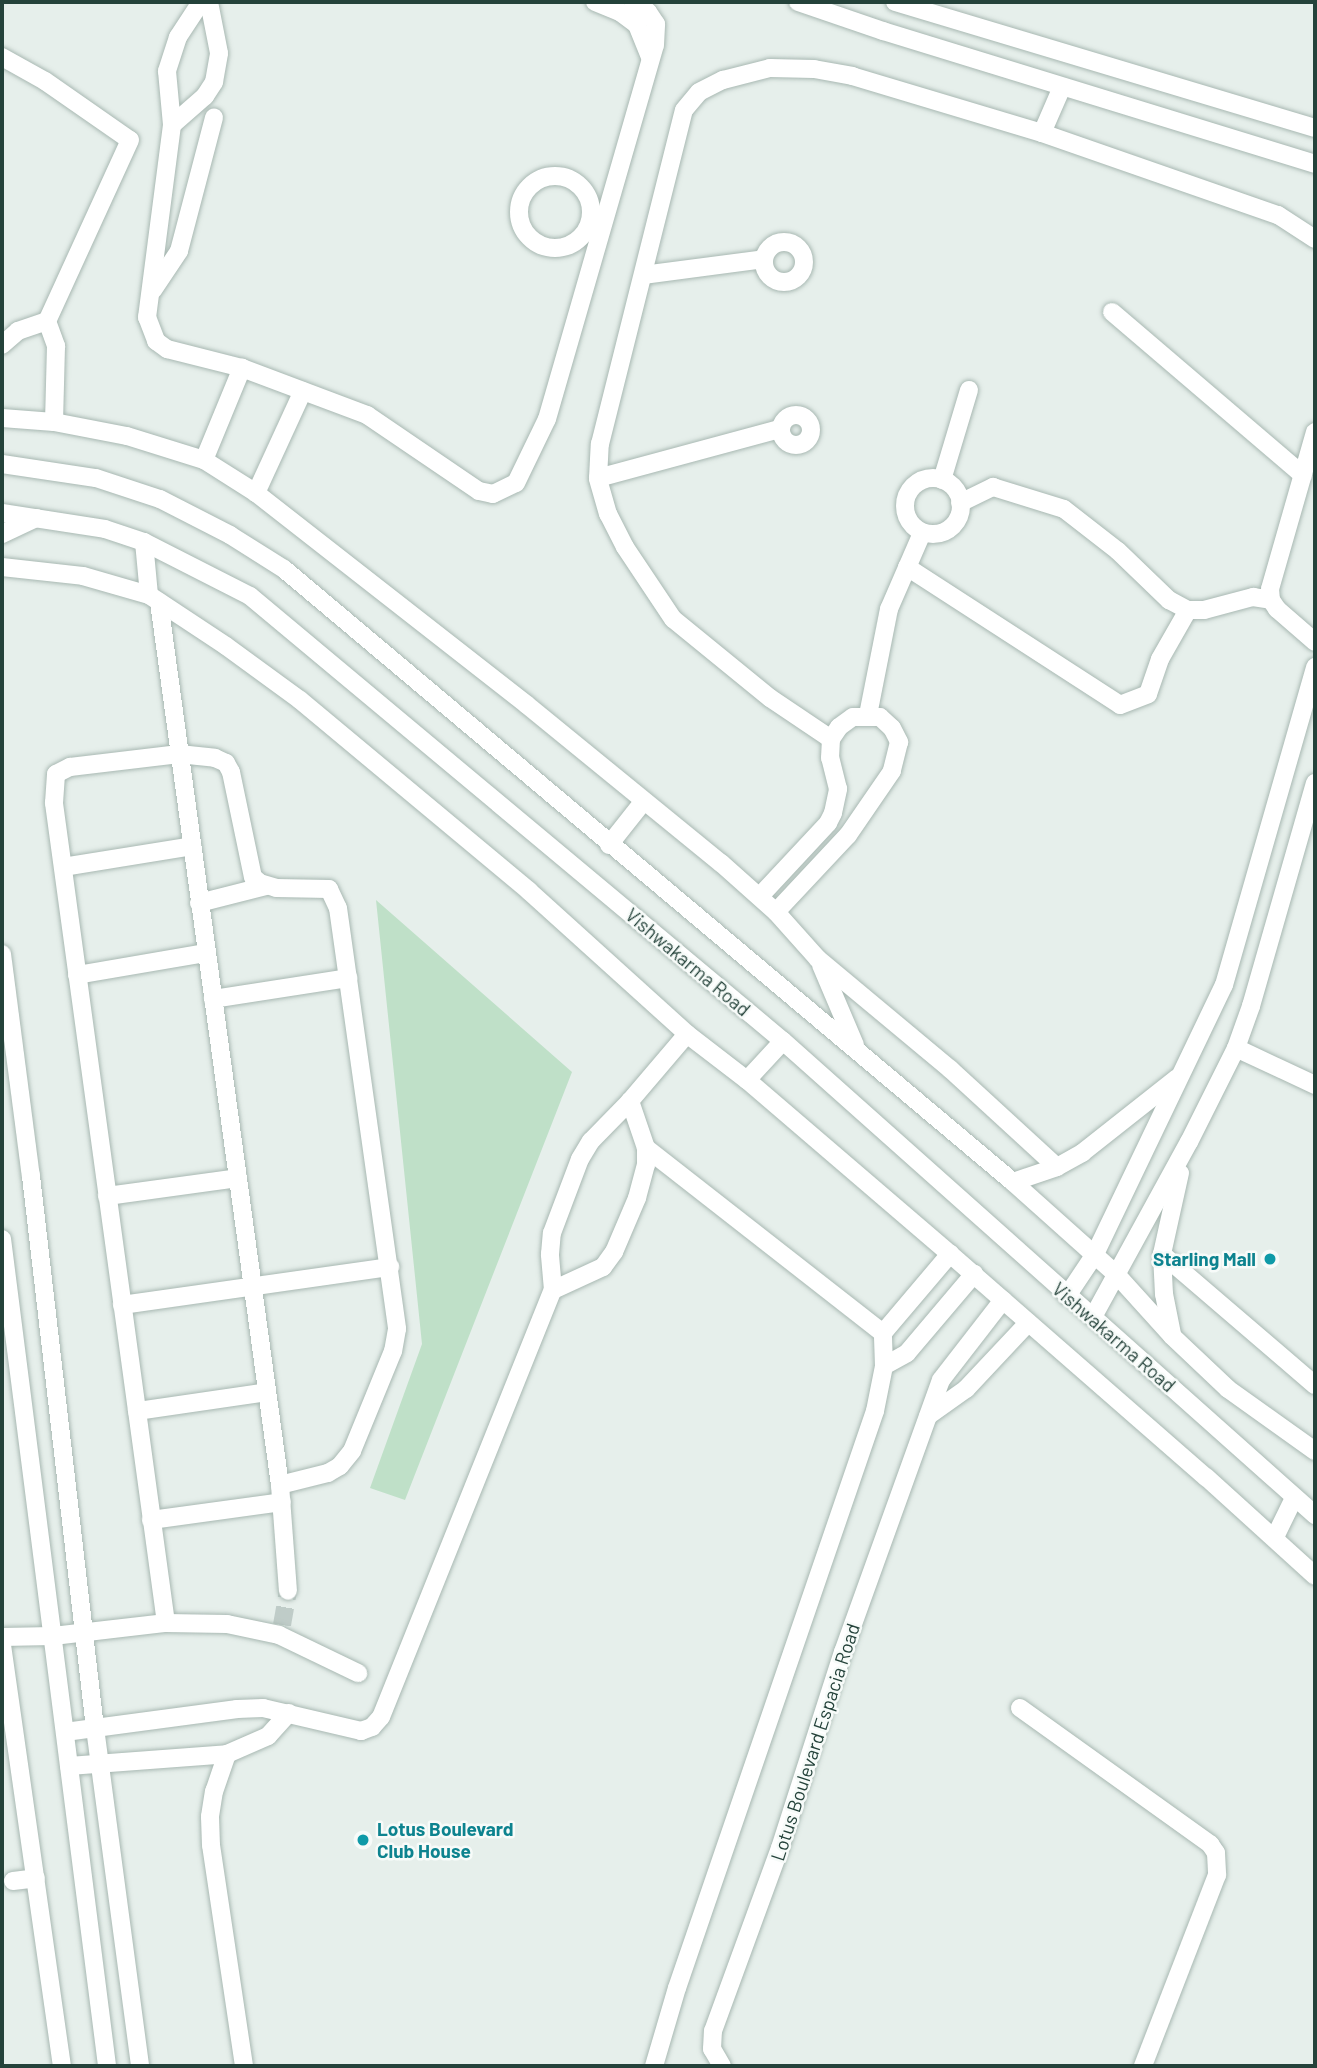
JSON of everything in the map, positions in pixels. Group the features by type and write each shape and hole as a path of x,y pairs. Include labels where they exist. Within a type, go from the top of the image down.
{"street":[{"path":"201,2 170,54 167,71 172,125 147,317 156,341 167,349 242,368 367,415 479,491 493,494 516,483 547,419 651,61 656,24 648,12 633,2"},
{"path":"172,125 205,96 214,82 219,53 209,2"},
{"path":"595,2 620,12 637,25 651,61"},
{"path":"798,2 1062,87 1315,164"},
{"path":"895,2 1315,128"},
{"path":"2,57 45,81 130,140 47,321 56,346 54,422"},
{"path":"831,739 770,698 673,619 625,547 608,513 598,478 600,444 684,110 699,92 723,80 770,68 814,69 852,76 1042,133 1278,215 1315,239"},
{"path":"1042,133 1062,87"},
{"path":"151,293 179,251 214,117"},
{"path":"551,176 561,176 579,185 590,203 589,223 578,240 558,248 538,244 523,230 519,220 520,199 533,183 551,176"},
{"path":"590,203 611,197"},
{"path":"578,240 595,254"},
{"path":"643,275 764,259"},
{"path":"1112,312 1303,475"},
{"path":"2,345 18,331 47,321"},
{"path":"204,460 242,368"},
{"path":"942,480 969,390"},
{"path":"256,493 303,391"},
{"path":"2,418 54,422 127,436 204,460 256,493 527,705 760,896 818,959 950,1069 1057,1167"},
{"path":"598,478 780,429"},
{"path":"1271,600 1270,589 1315,432"},
{"name":"Vishwakarma Road","path":"2,464 96,478 160,499 241,542 284,569 610,845 857,1048 1013,1182 1095,1254 1172,1336 1228,1389 1315,1451"},
{"path":"927,479 942,480 952,486 960,503 960,512 951,528 943,533 922,533 906,514 907,496 918,483 927,479"},
{"path":"960,503 993,487 1064,509 1118,551 1169,600 1188,610 1204,610 1253,597 1271,600 1315,642"},
{"name":"Vishwakarma Road","path":"2,513 105,528 144,542 250,596 783,1041 1315,1515"},
{"path":"2,534 36,518"},
{"path":"868,715 890,609 922,533"},
{"path":"144,542 179,754 281,1493 288,1591"},
{"path":"2,567 83,576 154,598 226,646 310,708 529,891 687,1034 747,1080 974,1274 1275,1537 1315,1576"},
{"path":"908,567 1119,705 1148,694 1160,659 1188,610"},
{"path":"1067,1296 1095,1254 1224,985 1315,667"},
{"path":"760,896 828,823 833,813 838,789 830,758 831,739 839,727 853,717 868,715 886,723 900,742 892,771 848,835 776,912"},
{"path":"166,1623 62,867 54,803 56,774 70,767 179,754 215,758 226,763 231,772 253,877 266,886"},
{"path":"1093,1317 1189,1142 1236,1048 1251,1006 1315,783"},
{"path":"610,845 643,802"},
{"path":"62,867 191,846"},
{"path":"151,1520 281,1493 340,1466 352,1451 393,1351 397,1329 390,1266 334,895 328,889 319,887 266,886 200,903"},
{"path":"77,975 206,953"},
{"path":"2,954 95,1728 140,2066"},
{"path":"818,959 857,1048"},
{"path":"213,999 348,978"},
{"path":"65,1732 237,1709 263,1708 361,1731 372,1727 382,1717 553,1290 550,1254 552,1233 580,1159 591,1141 630,1101 687,1034"},
{"path":"747,1080 783,1041"},
{"path":"1236,1048 1315,1085"},
{"path":"1013,1182 1057,1167 1101,1140 1181,1075"},
{"path":"553,1290 603,1267 614,1252 637,1198 646,1165 646,1148 630,1101"},
{"path":"1172,1336 1164,1294 1162,1254 1165,1229 1189,1142"},
{"path":"646,1148 884,1333"},
{"path":"107,1196 237,1178"},
{"path":"2,1239 107,2066"},
{"path":"654,2066 677,1988 875,1411 884,1366 884,1333 950,1254"},
{"path":"1162,1254 1315,1385"},
{"path":"122,1305 390,1266"},
{"path":"884,1366 907,1353 974,1274"},
{"name":"Lotus Boulevard Espacia Road","path":"722,2066 712,2049 713,2031 780,1848 843,1652 928,1416 948,1367 1003,1300"},
{"path":"928,1416 966,1389 1028,1323"},
{"path":"137,1411 267,1392"},
{"path":"1275,1537 1294,1498"},
{"path":"2,1637 53,1636 166,1623 227,1624 280,1630 358,1673"},
{"path":"2,1645 62,2066"},
{"path":"1020,1708 1210,1844 1216,1853 1217,1875 1143,2066"},
{"path":"69,1766 227,1754 268,1736 289,1713"},
{"path":"227,1754 214,1791 210,1816 211,1845 244,2066"},
{"path":"13,1881 36,1878"}],"green space":[{"path":"376,900 572,1072 405,1500 370,1488 422,1344"}],"tunnel":[{"path":"282,1625 288,1591"}],"place":[{"name":"Starling Mall","path":"1270,1259"},
{"name":"Lotus Boulevard Club House","path":"363,1840"}]}
